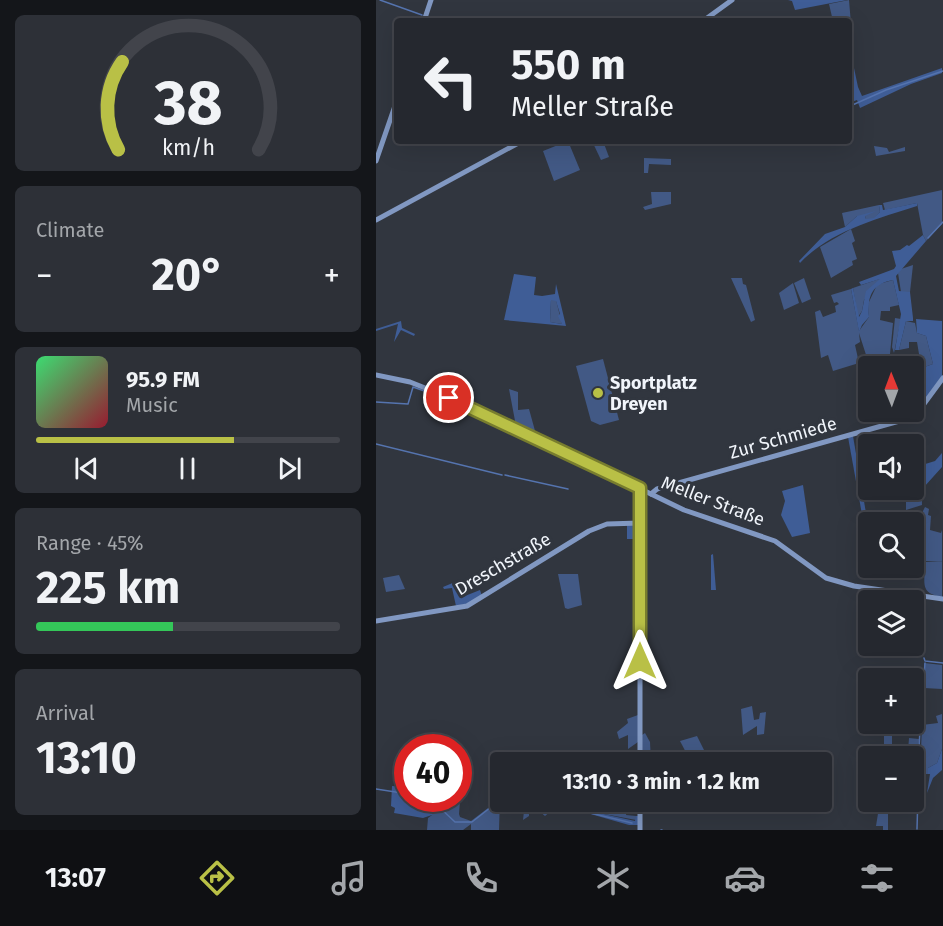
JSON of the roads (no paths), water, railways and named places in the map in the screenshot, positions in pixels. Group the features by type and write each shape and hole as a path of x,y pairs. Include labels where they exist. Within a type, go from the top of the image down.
{"street":[{"path":"425,18 431,0"},
{"path":"707,18 732,0"},
{"path":"376,161 394,109"},
{"path":"376,220 516,144"},
{"name":"Meller Straße","path":"376,375 410,382 463,403 684,510 775,541 817,573 834,582 943,599"},
{"name":"Zur Schmiede","path":"651,494 657,489 910,418 918,412 943,378"},
{"path":"640,488 640,752"},
{"name":"Dreschstraße","path":"376,621 467,606 598,526 640,523"},
{"path":"640,812 640,830"}],"waterway":[{"path":"380,0 422,15"},
{"path":"852,105 886,90 943,71"},
{"path":"928,238 943,222"},
{"path":"376,402 408,404 413,387 430,393"},
{"path":"376,444 502,475"},
{"path":"505,475 568,489"},
{"path":"924,658 925,661 943,663"},
{"path":"924,675 925,663"},
{"path":"919,746 920,734"},
{"path":"376,789 394,792"},
{"path":"444,812 455,822 472,822 490,808"},
{"path":"586,812 632,823"},
{"path":"917,812 917,829"}],"place":[{"name":"Sportplatz Dreyen","path":"598,393"}]}
